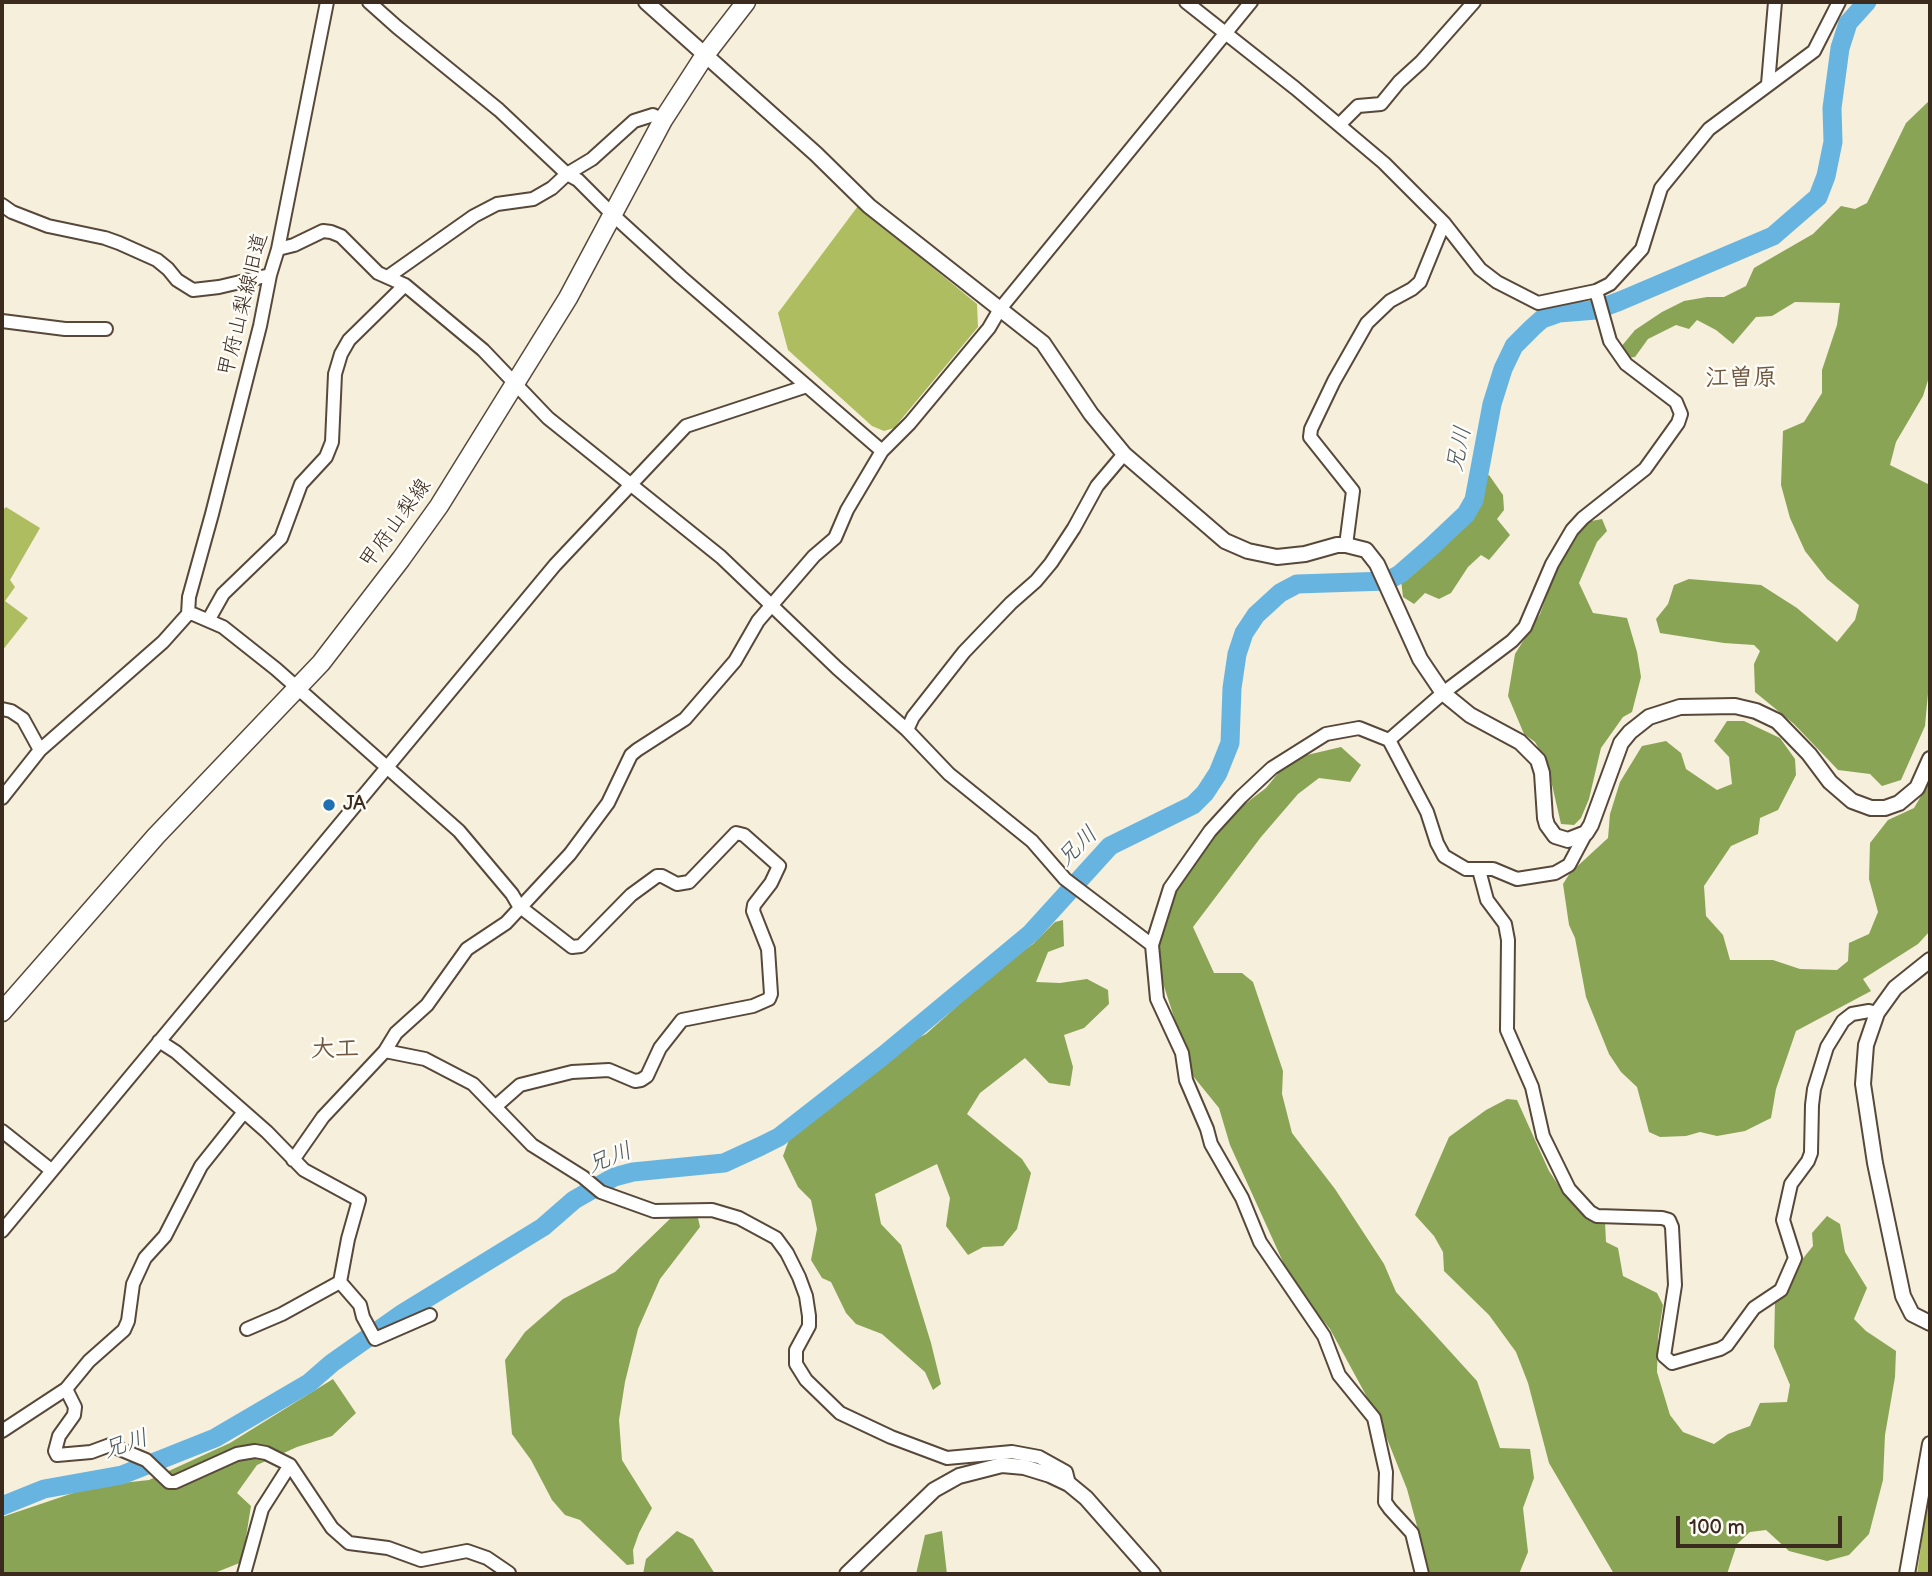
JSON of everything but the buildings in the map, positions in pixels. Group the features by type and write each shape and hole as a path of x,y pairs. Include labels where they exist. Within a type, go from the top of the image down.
{"main road":[{"name":"甲府山梨線","path":"2,1012 156,836 321,663 439,506 568,298 663,120 705,55 746,2"}],"street":[{"name":"甲府山梨線旧道","path":"188,614 189,597 278,249 327,2"},
{"path":"369,2 499,110 613,215 882,451"},
{"path":"646,2 816,154 869,206 1043,343 1091,414 1124,454 1225,541 1278,557 1346,545 1366,550 1377,564 1420,659 1443,693 1470,715 1520,743 1538,760 1542,773 1545,818 1555,836 1568,840 1586,833"},
{"path":"1186,2 1384,163 1444,223 1480,269 1538,303 1597,296 1611,284 1642,249 1661,188 1709,130 1814,51 1839,2"},
{"path":"293,1160 323,1117 385,1051 396,1033 427,1005 467,949 500,928 570,853 608,803 631,755 685,719 735,660 758,621 814,556 835,538 847,510 882,451 910,423 989,328 1000,309 1251,2"},
{"path":"1339,125 1358,106 1381,104 1474,2"},
{"path":"1768,84 1775,2"},
{"path":"390,276 474,216 497,204 533,199 552,188 567,174 592,159 634,121 653,115 663,120"},
{"path":"2,205 12,212 48,226 105,237 119,243 157,260 169,269 177,280 193,290 270,275"},
{"path":"1346,545 1353,491 1310,437 1311,429 1367,323 1390,301 1420,282 1444,223"},
{"path":"278,249 294,245 323,231 331,232 341,236 379,273 405,285 483,350 548,418 721,557 837,668 907,730 949,774 1032,841 1065,878 1152,945"},
{"path":"209,619 223,594 281,538 301,484 326,457 332,442 335,374 341,354 349,340 405,285"},
{"path":"1389,740 1443,693 1512,641 1525,627 1552,564 1572,530 1583,518 1645,469 1678,423 1681,408 1626,364 1611,341 1597,296"},
{"path":"2,321 65,329 106,329"},
{"path":"2,1231 555,565 687,426 807,386"},
{"path":"907,730 913,717 964,652 1010,603 1036,582 1051,563 1104,476 1124,454"},
{"path":"2,798 40,750 163,642 188,614 209,619 234,635 459,831 519,906 577,948 657,876 677,884 689,882 736,833 744,835 779,866 771,883 754,905 768,949 769,999 752,1006 682,1020 660,1048 647,1076 641,1080 635,1081 608,1070 572,1072 520,1086 495,1107"},
{"path":"1422,1574 1412,1533 1385,1502 1385,1472 1374,1418 1339,1375 1324,1336 1266,1252 1242,1198 1211,1143 1186,1080 1182,1053 1157,999 1152,945 1170,888 1210,831 1272,768 1326,734 1343,730 1359,728 1389,740 1427,812 1437,844 1444,856 1466,869 1493,869 1517,879 1555,873 1569,865 1591,825 1614,758 1626,737 1637,725 1650,717 1681,707 1735,706 1756,711 1777,721 1809,754 1830,782 1852,801 1871,808 1885,808 1899,803 1917,788 1930,759"},
{"path":"2,709 23,719 40,750"},
{"path":"1479,870 1487,900 1504,924 1508,940 1507,1030 1532,1087 1543,1136 1569,1189 1597,1216 1662,1218 1669,1220 1672,1227 1675,1285 1664,1356 1672,1363 1727,1345 1754,1308 1780,1290 1795,1258 1783,1220 1791,1184 1811,1153 1813,1097 1827,1048 1843,1021 1852,1014 1869,1011 1877,1013"},
{"path":"1930,960 1895,988 1877,1013 1866,1045 1863,1073 1875,1163 1903,1296 1913,1314 1930,1323"},
{"path":"159,1041 176,1052 267,1132 304,1170 359,1200 348,1239 341,1282 360,1305 375,1339 430,1315"},
{"path":"385,1051 425,1059 473,1084 532,1145 583,1177 601,1192 654,1210 712,1210 738,1218 776,1238 799,1277 808,1306 809,1326 796,1350 796,1364 806,1380 840,1413 891,1437 947,1458 1012,1452 1039,1457 1066,1472 1069,1484"},
{"path":"2,1431 66,1389 89,1361 124,1330 128,1321 133,1284 145,1258 165,1236 201,1166 244,1112"},
{"path":"2,1131 51,1170"},
{"path":"247,1329 282,1314 341,1282"},
{"path":"66,1389 75,1407 74,1415 59,1436 55,1451 57,1455 91,1452 110,1445 146,1460 169,1482 183,1480 245,1451 266,1453 290,1465 332,1528 349,1543 388,1549 421,1560 467,1551 487,1558 509,1573"},
{"path":"1907,1574 1930,1444"},
{"path":"244,1574 262,1508 290,1465"},
{"path":"847,1574 934,1490 959,1476 1002,1465 1024,1467 1069,1484 1086,1498 1153,1574"}],"green space":[{"path":"1930,100 1930,374 1923,396 1896,442 1890,465 1930,485 1930,672 1925,726 1901,780 1882,786 1870,774 1838,770 1794,724 1755,692 1754,664 1760,651 1754,645 1660,633 1656,619 1668,604 1674,585 1689,579 1761,585 1797,608 1837,642 1855,620 1859,605 1827,579 1805,551 1790,518 1781,485 1783,431 1804,422 1822,393 1822,370 1837,325 1840,303 1795,302 1772,316 1756,317 1733,344 1716,330 1697,320 1689,329 1676,325 1648,339 1635,357 1626,358 1620,348 1635,330 1684,301 1724,297 1746,286 1754,268 1813,234 1841,206 1855,209 1867,203 1906,123"},
{"path":"858,206 977,304 978,327 894,428 884,431 872,426 788,350 778,313"},
{"path":"1489,475 1503,495 1504,510 1497,519 1510,535 1489,560 1481,555 1468,567 1451,593 1439,599 1425,593 1414,604 1403,597 1401,580 1464,527 1480,504 1482,481"},
{"path":"6,507 40,528 10,580 15,587 5,601 28,618 2,651 2,511"},
{"path":"1602,519 1607,531 1597,542 1579,583 1593,613 1627,618 1641,677 1632,712 1623,717 1601,748 1589,799 1581,818 1574,825 1561,824 1547,763 1535,742 1524,734 1508,696 1515,654 1540,614 1555,573 1586,522"},
{"path":"1727,721 1744,721 1780,738 1795,759 1796,775 1778,810 1760,818 1758,834 1731,846 1704,886 1706,916 1723,935 1730,960 1773,960 1800,969 1837,970 1848,961 1849,943 1869,934 1878,912 1869,879 1870,843 1888,820 1914,808 1930,781 1930,931 1918,944 1863,979 1871,991 1796,1031 1776,1089 1771,1118 1745,1131 1717,1136 1700,1132 1686,1136 1660,1137 1649,1132 1637,1087 1621,1072 1609,1054 1586,997 1575,938 1569,925 1563,884 1570,873 1608,838 1610,814 1620,782 1642,746 1666,741 1681,753 1686,769 1717,790 1732,784 1729,757 1714,741"},
{"path":"1341,747 1361,765 1350,782 1319,778 1298,794 1261,837 1193,927 1214,973 1242,973 1253,982 1283,1071 1282,1094 1292,1133 1335,1189 1384,1264 1396,1292 1477,1381 1500,1448 1530,1449 1534,1478 1523,1508 1528,1552 1519,1574 1430,1574 1407,1489 1380,1421 1330,1329 1293,1284 1230,1145 1219,1108 1193,1076 1161,977 1158,942 1174,895 1215,833 1237,810 1266,788 1284,766 1307,755"},
{"path":"1063,920 1064,946 1048,952 1036,982 1060,983 1087,979 1108,990 1109,1004 1084,1028 1064,1035 1073,1067 1070,1086 1049,1083 1025,1058 980,1093 967,1114 1022,1159 1031,1173 1017,1229 1003,1246 983,1247 968,1255 946,1226 950,1198 937,1164 875,1194 881,1224 901,1245 931,1343 941,1384 933,1390 925,1372 882,1334 856,1324 846,1313 831,1282 822,1278 811,1260 817,1229 811,1200 798,1187 783,1156 791,1134 843,1090 887,1064 908,1043 926,1034 1002,966 1033,944 1055,922"},
{"path":"1507,1099 1517,1100 1549,1171 1567,1198 1586,1218 1605,1222 1606,1242 1618,1248 1623,1276 1657,1293 1663,1305 1658,1337 1657,1372 1670,1415 1683,1432 1714,1444 1728,1434 1750,1426 1760,1403 1787,1402 1790,1385 1774,1347 1775,1301 1813,1246 1812,1233 1827,1216 1840,1224 1845,1252 1867,1288 1854,1319 1866,1331 1896,1351 1895,1377 1885,1435 1883,1480 1869,1534 1849,1555 1827,1561 1789,1551 1766,1530 1750,1532 1737,1544 1727,1574 1614,1574 1549,1463 1528,1383 1516,1352 1489,1315 1444,1271 1443,1252 1434,1236 1415,1215 1449,1137 1486,1110"},
{"path":"674,1215 698,1218 700,1227 660,1279 638,1329 625,1382 619,1420 622,1460 652,1508 633,1550 634,1564 627,1565 580,1520 565,1515 552,1500 531,1460 512,1434 505,1360 525,1332 563,1299 615,1272"},
{"path":"333,1379 356,1413 332,1436 297,1447 257,1465 237,1493 251,1506 242,1562 212,1574 2,1574 2,1517 94,1486 149,1480 230,1443"},
{"path":"1930,1485 1930,1574 1917,1574"},
{"path":"677,1531 693,1539 715,1574 643,1574 646,1559"},
{"path":"942,1531 947,1574 916,1574 925,1535"}],"waterway":[{"name":"兄川","path":"2,1506 44,1489 122,1475 215,1438 309,1383 332,1363 403,1313 543,1227 574,1200 614,1177 633,1172 724,1163 779,1137 884,1055 1031,933 1110,846 1193,805 1205,793 1218,773 1230,743 1232,688 1237,654 1244,633 1256,615 1280,593 1297,584 1387,581 1400,574 1466,514 1474,500 1492,404 1503,369 1514,346 1532,328 1542,319 1559,313 1596,310 1620,301 1773,236 1818,197 1826,176 1833,142 1832,108 1840,48 1848,23 1867,2"}],"place":[{"name":"JA","path":"329,805"}],"district":[{"name":"江曽原","path":"1741,379"},
{"name":"大工","path":"335,1050"}]}
